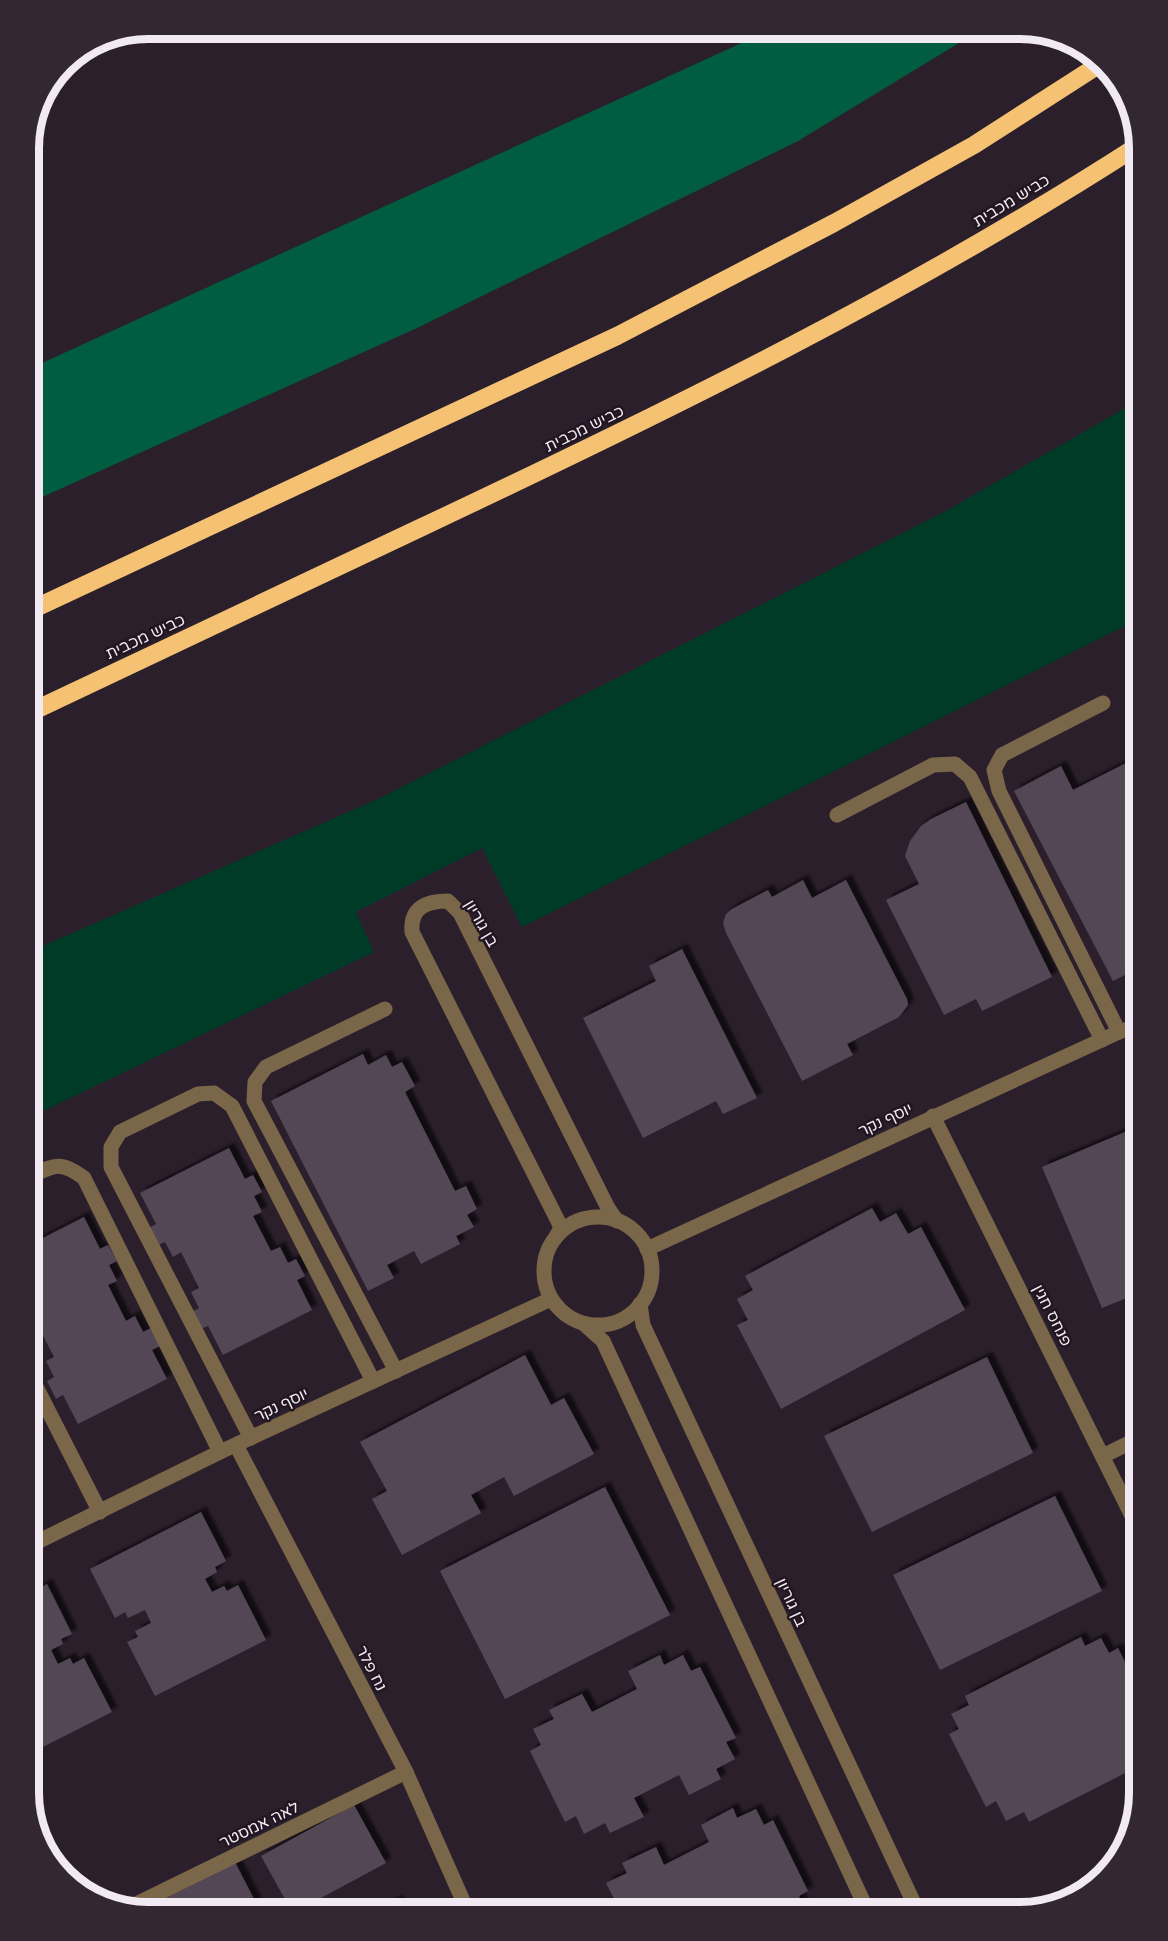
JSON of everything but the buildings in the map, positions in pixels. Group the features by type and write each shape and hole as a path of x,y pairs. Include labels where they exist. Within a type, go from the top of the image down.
{"highway":[{"path":"39,606 617,336 834,223 974,145 1094,68"},
{"name":"כביש מכבית","path":"39,708 525,478 806,339 964,251 1129,152"}],"street":[{"path":"1103,703 1002,755 994,770 999,792 1119,1032"},
{"path":"837,815 933,765 955,764 970,777 1102,1040"},
{"name":"בן גוריון","path":"556,1237 561,1227 412,932 411,920 419,909 432,901 448,901 460,913 603,1199 617,1221"},
{"path":"385,1010 266,1067 255,1082 254,1101 396,1371"},
{"name":"יוסף נקר","path":"647,1249 933,1116 1129,1029"},
{"path":"251,1438 111,1167 111,1147 120,1132 198,1094 214,1093 232,1106 373,1381"},
{"name":"פנחס חגין","path":"933,1116 1129,1508"},
{"path":"39,1173 54,1165 70,1168 84,1178 220,1452"},
{"path":"584,1324 599,1325 615,1322 629,1315 640,1304 647,1291 651,1278 651,1263 647,1249 640,1237 617,1221 601,1218 584,1219 569,1226 556,1237 547,1251 544,1268 545,1284 551,1299 560,1310 584,1324 603,1341 863,1902"},
{"name":"יוסף נקר","path":"39,1541 220,1452 551,1299"},
{"name":"בן גוריון","path":"640,1304 643,1325 913,1902"},
{"path":"39,1395 99,1512"},
{"path":"1103,1456 1129,1443"},
{"name":"נח פלר","path":"236,1445 406,1772 464,1902"},
{"name":"לאה אמסטר","path":"140,1902 406,1772"}],"green space":[{"path":"750,39 966,39 798,141 417,328 39,498 39,364"},
{"path":"1129,406 1129,624 522,927 482,848 356,912 374,952 39,1113 39,948 378,799 944,512"}]}
